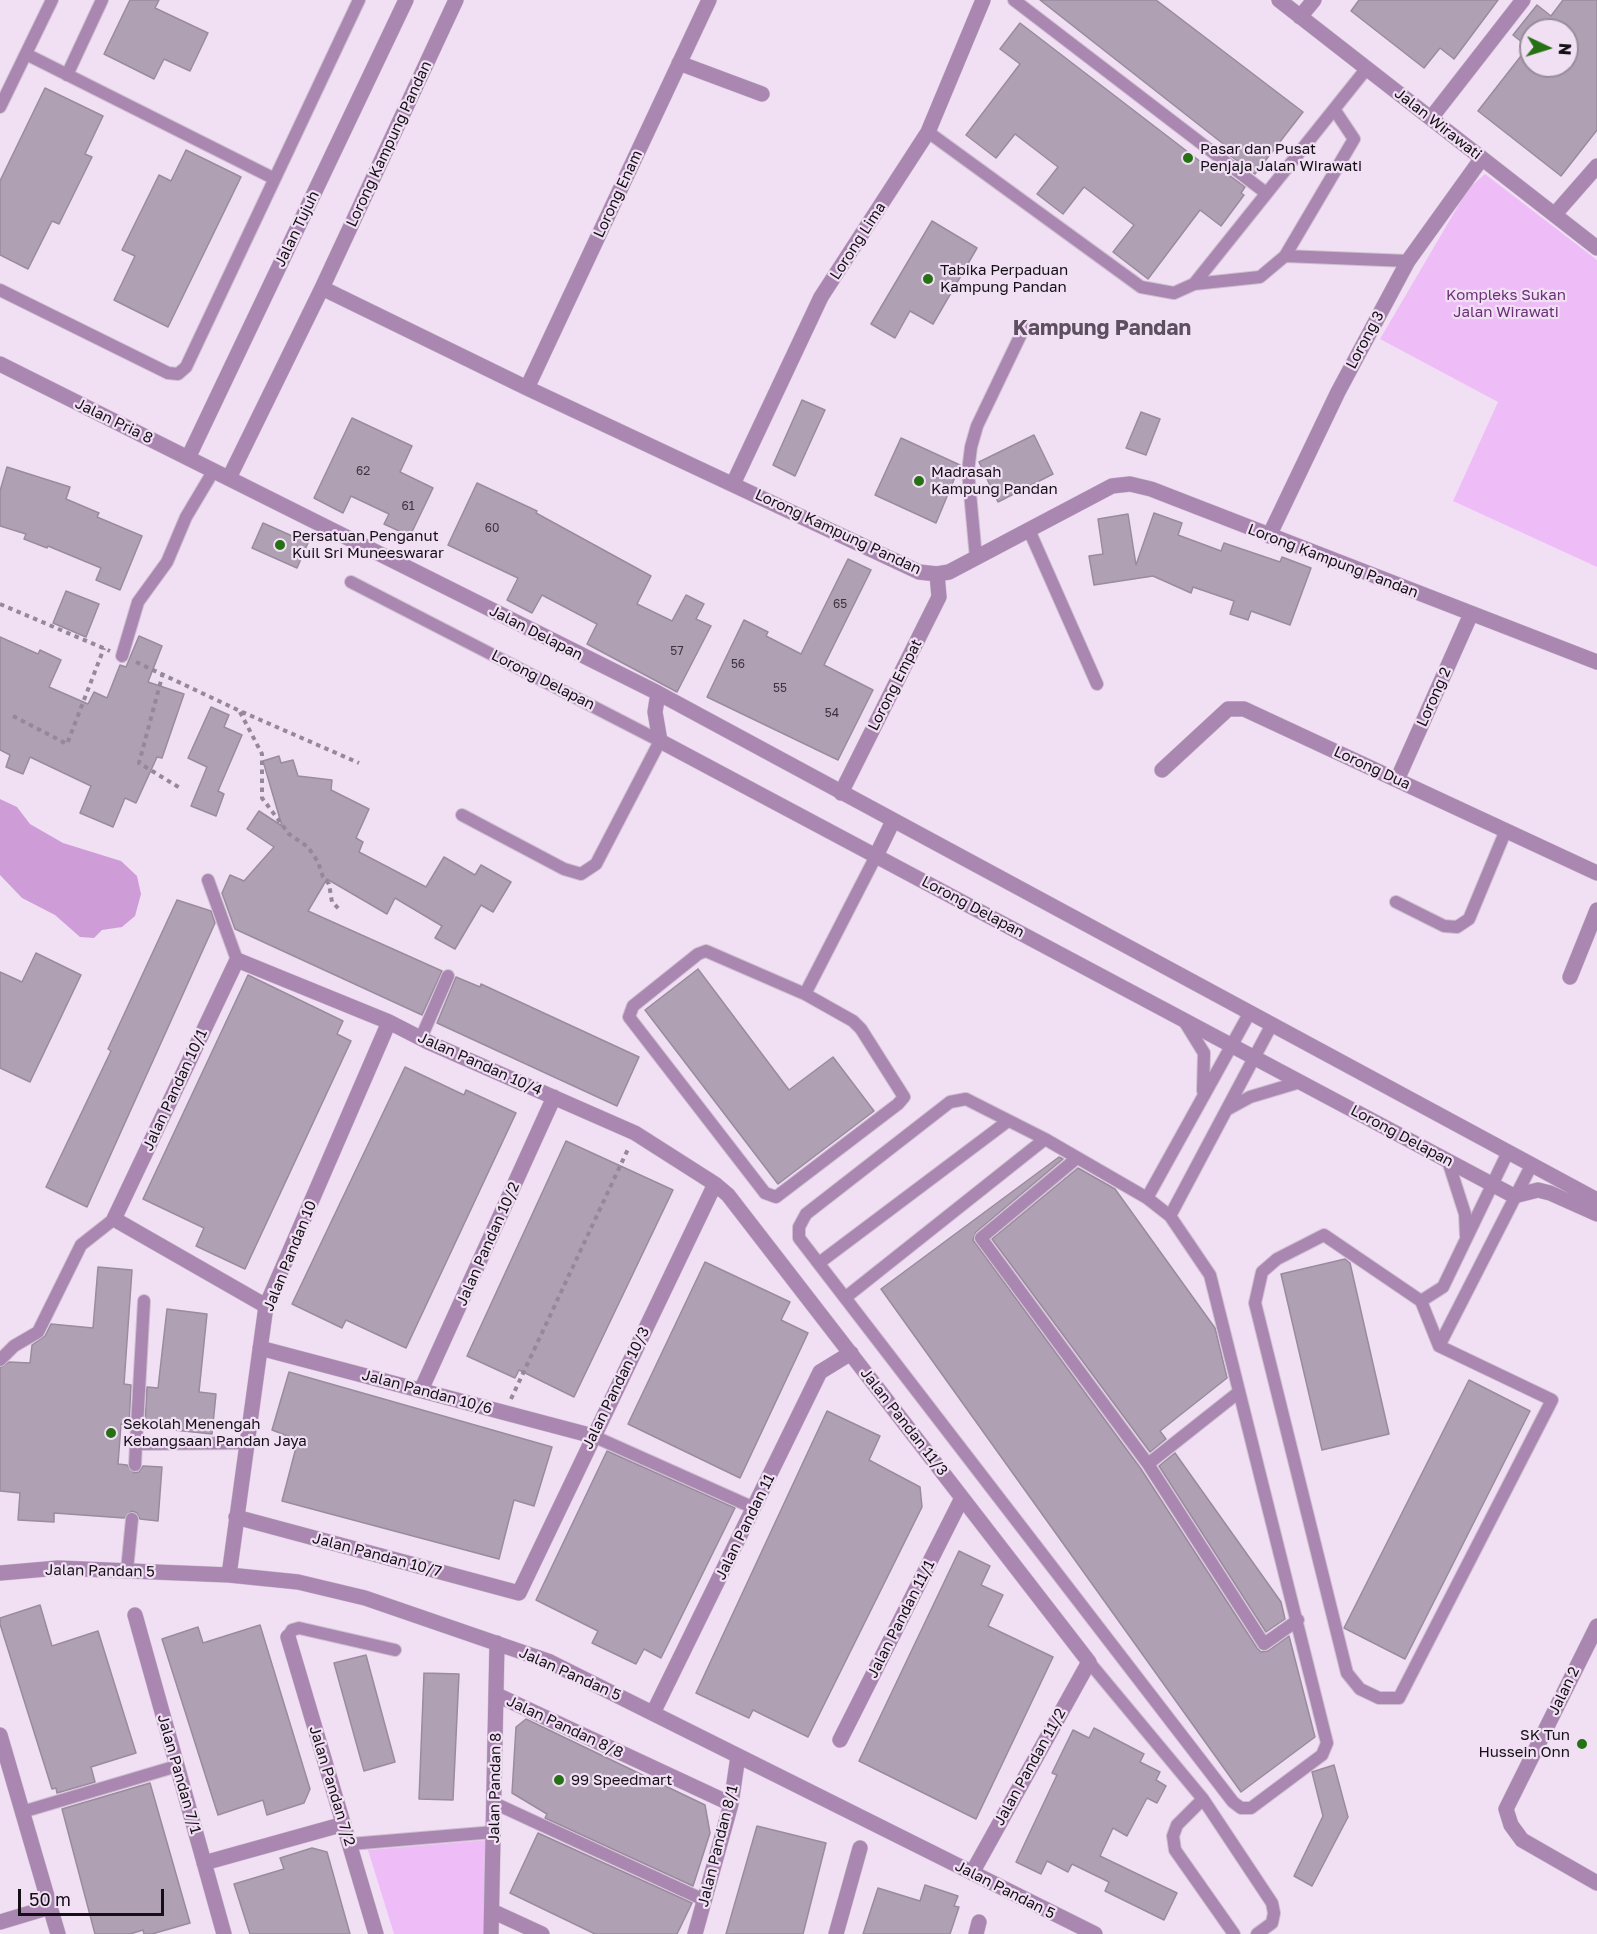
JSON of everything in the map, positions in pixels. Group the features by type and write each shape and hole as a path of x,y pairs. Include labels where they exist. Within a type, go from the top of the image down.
{"street":[{"name":"Jalan Tujuh","path":"188,458 406,0"},
{"name":"Lorong Kampung Pandan","path":"229,478 322,288 456,0"},
{"name":"Lorong Enam","path":"527,388 709,0"},
{"name":"Lorong Lima","path":"733,484 821,297 928,132 983,0"},
{"name":"Jalan Wirawati","path":"1279,0 1597,248"},
{"path":"1300,17 1314,0"},
{"path":"1431,118 1523,0"},
{"path":"679,63 762,94"},
{"name":"Lorong 3","path":"1269,536 1338,392 1408,261 1482,158"},
{"path":"1555,214 1597,166"},
{"name":"Lorong Kampung Pandan","path":"322,288 527,388 919,572 937,574 949,572 1112,486 1130,484 1151,489 1597,662"},
{"name":"Jalan Pria 8","path":"0,364 229,478"},
{"name":"Jalan Delapan","path":"229,478 658,693 841,793"},
{"name":"Lorong Empat","path":"841,793 939,597 937,574"},
{"name":"Lorong 2","path":"1397,780 1471,614"},
{"path":"658,693 655,712 660,741"},
{"name":"Lorong Dua","path":"1162,770 1228,709 1236,707 1597,873"},
{"name":"Lorong Delapan","path":"660,741 1514,1196"},
{"path":"841,793 1530,1166 1597,1200"},
{"path":"876,856 893,821"},
{"path":"1570,977 1597,910"},
{"name":"Jalan Pandan 10/4","path":"237,960 389,1022 635,1133 716,1184"},
{"name":"Jalan Pandan 10/1","path":"114,1220 237,960"},
{"name":"Jalan Pandan 10","path":"229,1575 267,1306 389,1022"},
{"name":"Jalan Pandan 10/2","path":"421,1390 554,1097"},
{"name":"Jalan Pandan 11/3","path":"716,1184 728,1195 1089,1662"},
{"name":"Jalan Pandan 10/3","path":"519,1593 716,1184"},
{"path":"1514,1196 1538,1190 1597,1214"},
{"path":"114,1220 267,1306"},
{"name":"Jalan Pandan 10/6","path":"260,1348 593,1436"},
{"name":"Jalan Pandan 11","path":"653,1713 820,1372 851,1353"},
{"name":"Jalan Pandan 11/1","path":"840,1740 962,1498"},
{"name":"Jalan Pandan 10/7","path":"236,1517 519,1593"},
{"name":"Jalan Pandan 5","path":"0,1573 58,1568 229,1575 298,1582 365,1598 548,1661 1095,1934"},
{"name":"Jalan Pandan 7/1","path":"135,1615 204,1863 221,1933"},
{"name":"Jalan 2","path":"1597,1626 1506,1809 1511,1825 1522,1840 1597,1883"},
{"name":"Jalan Pandan 7/2","path":"288,1637 376,1934"},
{"name":"Jalan Pandan 8","path":"491,1934 497,1643"},
{"name":"Jalan Pandan 11/2","path":"972,1873 1089,1662"},
{"name":"Jalan Pandan 8/8","path":"497,1695 731,1804"},
{"path":"0,1735 58,1934"},
{"name":"Jalan Pandan 8/1","path":"695,1934 731,1804 738,1756"},
{"path":"204,1863 344,1824"},
{"path":"836,1934 860,1848"},
{"path":"0,1922 50,1906"},
{"path":"492,1911 542,1934"}],"lane":[{"path":"0,107 52,0"},
{"path":"67,75 102,0"},
{"path":"0,290 168,374 178,374 186,367 273,178 359,0"},
{"path":"1014,0 1266,193"},
{"path":"26,54 273,178"},
{"path":"1194,284 1366,68"},
{"path":"928,132 1141,287 1174,293 1194,284 1260,277 1285,256 1354,139 1334,109"},
{"path":"1285,256 1408,261"},
{"path":"976,558 968,471 971,447 977,426 1024,328"},
{"path":"122,656 138,602 168,562 186,517 214,470"},
{"path":"1029,530 1097,684"},
{"name":"Lorong Delapan","path":"351,582 660,741"},
{"path":"462,815 564,869 581,874 596,864 660,741"},
{"path":"1396,902 1444,926 1457,927 1469,919 1506,830"},
{"path":"805,994 876,856"},
{"path":"208,880 237,960"},
{"path":"706,951 805,994 843,1015 861,1029 904,1097 782,1195 770,1197 632,1023 630,1011 698,954 706,951"},
{"path":"421,1038 448,976"},
{"path":"1146,1198 1249,1014"},
{"path":"1183,1020 1204,1053 1202,1098"},
{"path":"1170,1216 1272,1026"},
{"path":"1227,1110 1250,1097 1300,1082"},
{"path":"966,1099 1077,1158 1146,1198 1170,1216 1210,1275 1327,1743 1322,1755 1251,1808 1241,1809 1233,1802 800,1238 799,1227 806,1214 950,1102 966,1099"},
{"path":"819,1263 1008,1121"},
{"path":"846,1297 1045,1139"},
{"path":"1421,1301 1443,1287 1508,1154"},
{"path":"1077,1158 981,1238 1148,1464 1264,1644 1298,1620"},
{"path":"1448,1161 1465,1214 1466,1240"},
{"path":"1439,1346 1530,1166"},
{"name":"Jalan Pandan 10/1","path":"0,1360 14,1346 38,1332 81,1245 114,1220"},
{"path":"1324,1235 1421,1301 1439,1346 1552,1400 1399,1698 1379,1698 1360,1689 1347,1673 1255,1304 1262,1272 1277,1259 1324,1235"},
{"path":"1443,1287 1462,1297"},
{"path":"135,1465 144,1301"},
{"path":"1148,1464 1239,1392"},
{"path":"593,1436 754,1508"},
{"path":"136,1443 247,1443"},
{"path":"127,1570 132,1519"},
{"path":"288,1637 292,1630 299,1628 395,1650"},
{"path":"1089,1662 1203,1799 1272,1903 1274,1913 1272,1923 1257,1934"},
{"path":"22,1812 177,1766"},
{"path":"1203,1799 1177,1825 1173,1836 1175,1850 1234,1934"},
{"path":"494,1803 704,1900"},
{"path":"350,1844 494,1832"}],"path":[{"path":"0,604 163,673 240,711 359,763"},
{"path":"13,716 67,744 104,648"},
{"path":"163,673 139,763 180,788"},
{"path":"240,711 262,754 262,798 289,834 308,847 318,862 322,876 329,884 332,902 339,909"},
{"path":"505,1413 635,1133"}],"green space":[{"name":"Kompleks Sukan Jalan Wirawati","path":"1485,174 1597,260 1597,567 1453,501 1498,402 1380,339 1468,189"},
{"path":"487,1840 485,1934 394,1934 368,1850"}],"shaded area":[{"path":"0,799 17,807 30,824 63,843 121,861 137,876 141,894 135,916 122,927 102,930 94,938 80,937 55,915 22,898 0,875"}],"building":[{"path":"130,0 159,0 155,8 208,33 190,71 164,59 154,79 104,54"},
{"path":"1040,0 1156,0 1303,112 1255,174 1228,154 1231,150"},
{"path":"1359,0 1498,0 1454,59 1440,48 1424,68 1351,11"},
{"path":"1563,0 1597,0 1597,130 1561,176 1478,111 1519,59 1519,78 1579,78 1579,18 1527,18 1537,5 1551,16"},
{"path":"1020,23 1214,172 1218,167 1245,187 1241,193 1244,195 1221,226 1200,210 1148,279 1113,252 1134,225 1084,187 1063,214 1037,194 1058,167 1015,134 996,158 966,135 1020,64 1000,49"},
{"path":"1519,28 1519,40 1513,35"},
{"path":"45,88 103,116 85,154 92,157 59,224 52,221 28,269 0,255 0,181"},
{"path":"186,150 241,177 168,327 114,300 135,256 122,250 159,175 171,181"},
{"name":"Tabika Perpaduan Kampung Pandan","path":"932,221 977,248 933,324 910,311 895,338 871,324"},
{"path":"802,400 825,410 795,476 773,465"},
{"path":"1141,412 1160,419 1146,455 1126,448"},
{"path":"352,418 412,446 400,472 433,488 410,536 384,524 389,514 351,496 343,513 314,498"},
{"path":"1034,435 1053,474 998,502 979,462"},
{"name":"Madrasah Kampung Pandan","path":"901,438 960,465 936,523 875,495"},
{"path":"7,467 70,487 66,499 99,513 97,517 142,536 120,590 96,580 101,568 48,546 47,548 24,539 26,534 0,526 0,491"},
{"path":"477,483 537,511 536,513 651,576 637,604 672,621 686,595 704,604 696,619 711,626 677,692 587,644 597,624 542,595 532,613 507,600 518,578 448,545"},
{"path":"1154,513 1182,523 1178,535 1221,551 1224,543 1280,562 1282,557 1311,568 1290,625 1251,611 1248,620 1230,614 1234,601 1193,587 1191,593 1153,576 1094,585 1089,556 1103,554 1098,519 1128,514 1136,565"},
{"name":"Persatuan Penganut Kuil Sri Muneeswarar","path":"263,523 308,543 297,568 252,548"},
{"path":"848,559 871,570 824,665 873,690 838,760 707,697 744,620 768,632 766,636 801,654"},
{"path":"66,591 99,604 86,637 53,623"},
{"path":"139,636 162,646 148,682 184,694 162,758 157,757 136,803 125,798 113,827 80,813 91,786 30,757 23,774 6,767 10,755 0,750 0,637 38,654 40,650 61,660 49,687 88,704 94,692 107,698 120,665 126,667"},
{"path":"211,707 229,715 224,727 242,735 218,791 224,794 216,816 191,806 207,767 188,758"},
{"path":"279,756 281,763 293,760 298,776 332,780 331,790 369,809 356,838 363,842 359,852 426,887 444,857 475,875 481,865 511,882 493,912 481,905 455,949 435,938 442,926 395,898 387,914 327,879 308,911 442,971 422,1015 235,929 222,893 230,875 244,881 274,847 247,829 259,811 282,826 263,761"},
{"path":"177,900 211,911 215,923 87,1207 46,1187 111,1051 108,1049"},
{"path":"36,953 81,975 30,1082 0,1068 0,972 22,982"},
{"path":"698,969 789,1090 833,1057 874,1111 778,1184 645,1010"},
{"path":"248,975 343,1021 337,1034 351,1041 245,1269 196,1246 204,1228 143,1199"},
{"path":"456,977 480,987 481,984 639,1057 617,1106 437,1023"},
{"path":"405,1067 464,1095 466,1090 516,1113 406,1348 346,1320 342,1328 292,1304"},
{"path":"566,1141 673,1190 574,1397 519,1370 515,1378 467,1356"},
{"path":"1059,1157 1063,1159 976,1232 973,1240 1141,1469 1257,1648 1261,1652 1268,1651 1289,1636 1315,1737 1241,1792 881,1289"},
{"path":"1078,1168 1115,1189 1215,1328 1227,1378 1160,1431 1166,1439 1150,1452 992,1239"},
{"path":"1345,1259 1350,1263 1389,1434 1322,1450 1281,1274"},
{"path":"705,1262 790,1302 781,1320 808,1333 740,1478 628,1424"},
{"path":"98,1267 132,1270 124,1384 131,1385 129,1425 121,1424 118,1464 127,1465 134,1473 139,1472 143,1466 162,1467 158,1521 140,1519 137,1513 132,1511 124,1518 54,1513 54,1522 18,1520 20,1493 0,1491 0,1368 9,1362 30,1363 32,1345 45,1336 51,1324 93,1328"},
{"path":"167,1309 207,1314 199,1392 216,1394 212,1434 145,1427 147,1387 158,1388"},
{"path":"289,1372 552,1447 534,1506 514,1500 499,1559 282,1501 298,1440 272,1430"},
{"path":"1469,1380 1530,1411 1405,1659 1344,1628"},
{"path":"827,1411 880,1436 869,1460 920,1487 922,1507 808,1737 753,1710 749,1718 696,1693"},
{"path":"607,1451 735,1508 661,1658 644,1649 636,1664 592,1643 598,1631 536,1600"},
{"path":"1175,1453 1281,1602 1285,1619 1266,1632 1159,1466"},
{"path":"959,1551 990,1566 981,1585 1003,1595 988,1626 1053,1657 976,1819 859,1761"},
{"path":"40,1605 52,1646 98,1631 136,1753 91,1767 95,1782 57,1793 56,1788 52,1789 0,1624 0,1618"},
{"path":"260,1625 310,1789 304,1803 267,1815 263,1800 218,1815 162,1639 198,1627 203,1643"},
{"path":"366,1655 395,1762 364,1771 334,1663"},
{"path":"424,1673 459,1674 453,1800 419,1799"},
{"path":"526,1719 705,1805 710,1833 693,1886 545,1818 547,1814 512,1793 516,1727"},
{"path":"1094,1728 1144,1754 1140,1762 1160,1772 1156,1780 1166,1786 1157,1803 1147,1798 1127,1836 1113,1828 1100,1856 1177,1893 1164,1920 1105,1891 1109,1882 1072,1864 1068,1872 1047,1861 1041,1874 1016,1862 1057,1775 1052,1773 1073,1730 1089,1738"},
{"path":"1334,1765 1348,1817 1312,1886 1294,1876 1323,1816 1312,1772"},
{"path":"150,1783 190,1923 152,1934 144,1934 143,1930 130,1934 95,1934 62,1809"},
{"path":"757,1826 826,1843 803,1934 726,1934"},
{"path":"538,1833 692,1903 677,1934 595,1934 510,1893"},
{"path":"312,1848 327,1852 350,1934 250,1934 234,1884 284,1869 280,1858"},
{"path":"925,1885 958,1896 954,1906 959,1907 950,1934 863,1934 878,1888 920,1901"}],"place":[{"name":"Pasar dan Pusat Penjaja Jalan Wirawati","path":"1188,158"},
{"name":"Tabika Perpaduan Kampung Pandan","path":"928,279"},
{"name":"Madrasah Kampung Pandan","path":"919,481"},
{"name":"Persatuan Penganut Kuil Sri Muneeswarar","path":"280,545"},
{"name":"Sekolah Menengah Kebangsaan Pandan Jaya","path":"111,1433"},
{"name":"SK Tun Hussein Onn","path":"1582,1744"},
{"name":"99 Speedmart","path":"559,1780"}],"district":[{"name":"Kampung Pandan","path":"1102,328"}]}
